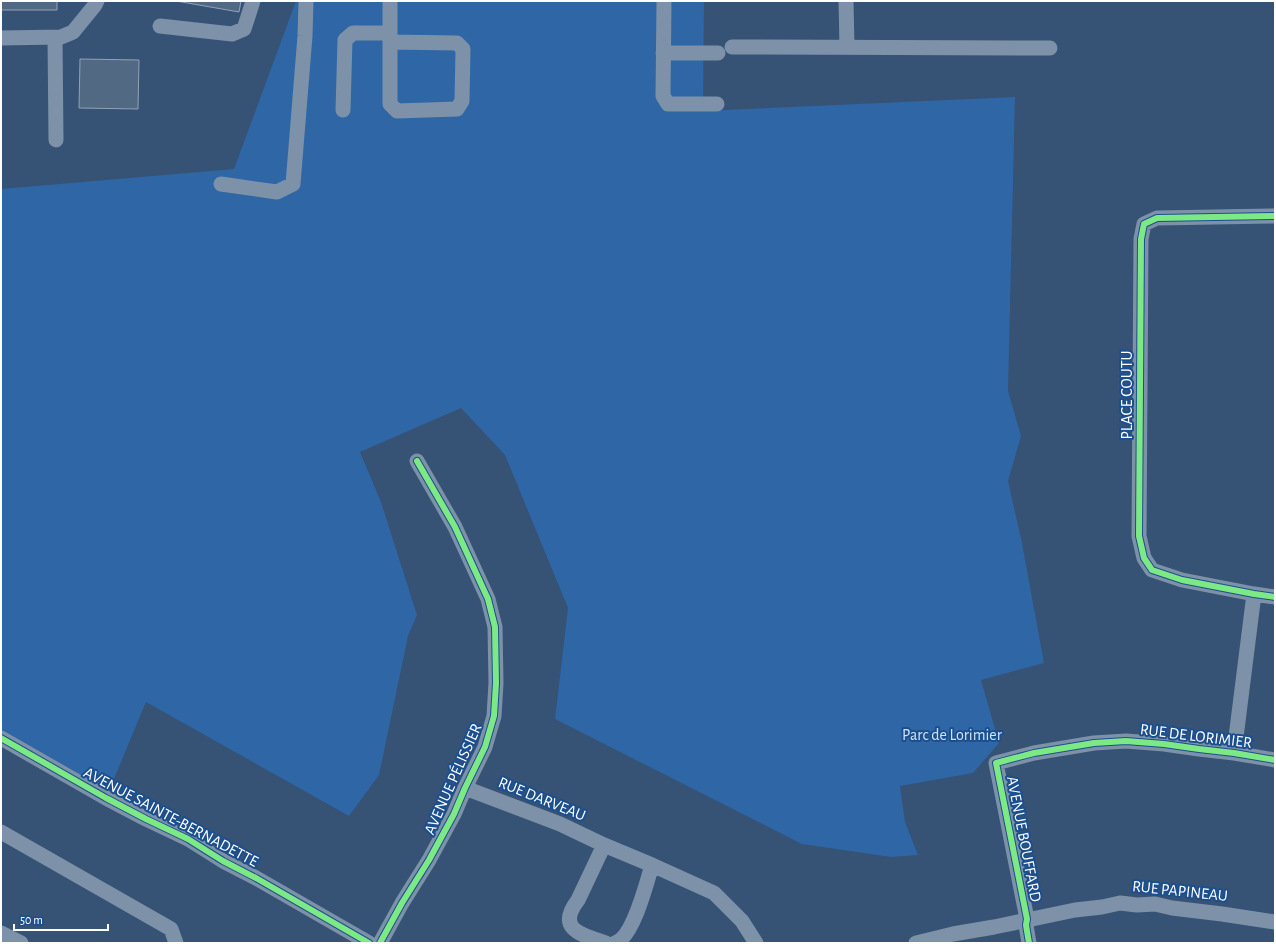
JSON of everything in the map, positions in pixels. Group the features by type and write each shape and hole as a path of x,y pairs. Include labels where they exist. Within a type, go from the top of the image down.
{"street":[{"path":"1,38 61,37 73,32 97,1"},
{"path":"160,26 232,34 244,29 252,1"},
{"path":"221,184 277,192 293,184 306,36 306,1"},
{"path":"343,110 345,40 353,33 390,38 457,43 463,49 462,101 457,109 397,111 390,104 390,38 390,1"},
{"path":"664,1 663,96 668,104 717,104"},
{"path":"846,1 846,48"},
{"path":"55,38 56,140"},
{"path":"663,52 846,48 1050,48"},
{"name":"PLACE COUTU","path":"1275,216 1156,218 1144,224 1141,239 1139,536 1144,558 1152,570 1182,580 1275,597"},
{"name":"AVENUE PÉLISSIER","path":"380,943 402,903 433,854 454,814 485,747 494,716 496,676 495,627 488,599 455,527 417,461"},
{"path":"1234,753 1254,594"},
{"name":"AVENUE SAINTE-BERNADETTE","path":"1,738 106,798 188,839 222,861 256,878 369,943"},
{"name":"RUE DE LORIMIER","path":"996,764 1034,753 1094,742 1126,741 1164,744 1275,760"},
{"name":"AVENUE BOUFFARD","path":"996,764 1027,920 1026,925 1029,943"},
{"name":"RUE DARVEAU","path":"465,788 560,824 604,846 652,864 714,893 742,920 756,943"},
{"path":"1,832 171,929 176,943"},
{"path":"604,846 569,918 572,929 606,943"},
{"path":"616,943 618,943 624,936 634,920 652,864"},
{"name":"RUE PAPINEAU","path":"916,943 953,934 1120,903 1138,905 1154,904 1172,908 1275,922"},
{"path":"1,933 21,943"}],"green space":[{"name":"Parc de Lorimier","path":"296,1 704,1 703,111 1015,97 1008,391 1021,436 1008,481 1022,543 1044,663 981,680 999,743 973,773 900,786 905,822 918,855 891,857 802,844 555,719 568,608 505,455 461,408 360,452 381,502 417,615 408,636 379,775 349,816 146,702 106,798 1,738 1,189 234,169"}],"building":[{"path":"1,1 57,1 57,10 1,10"},
{"path":"176,1 241,1 239,12"},
{"path":"80,59 139,60 138,109 79,108"}],"cycle path":[{"path":"1275,216 1157,218 1144,224 1141,239 1139,536 1144,558 1152,570 1182,580 1275,597"},
{"path":"380,943 402,903 429,860 454,814 485,747 494,716 496,683 495,627 488,599 455,527 417,461"},
{"path":"1,738 106,798 188,839 223,861 256,878 369,943"},
{"path":"1029,943 1026,925 1027,919 996,763 1034,753 1094,743 1126,741 1164,744 1275,760"}]}
